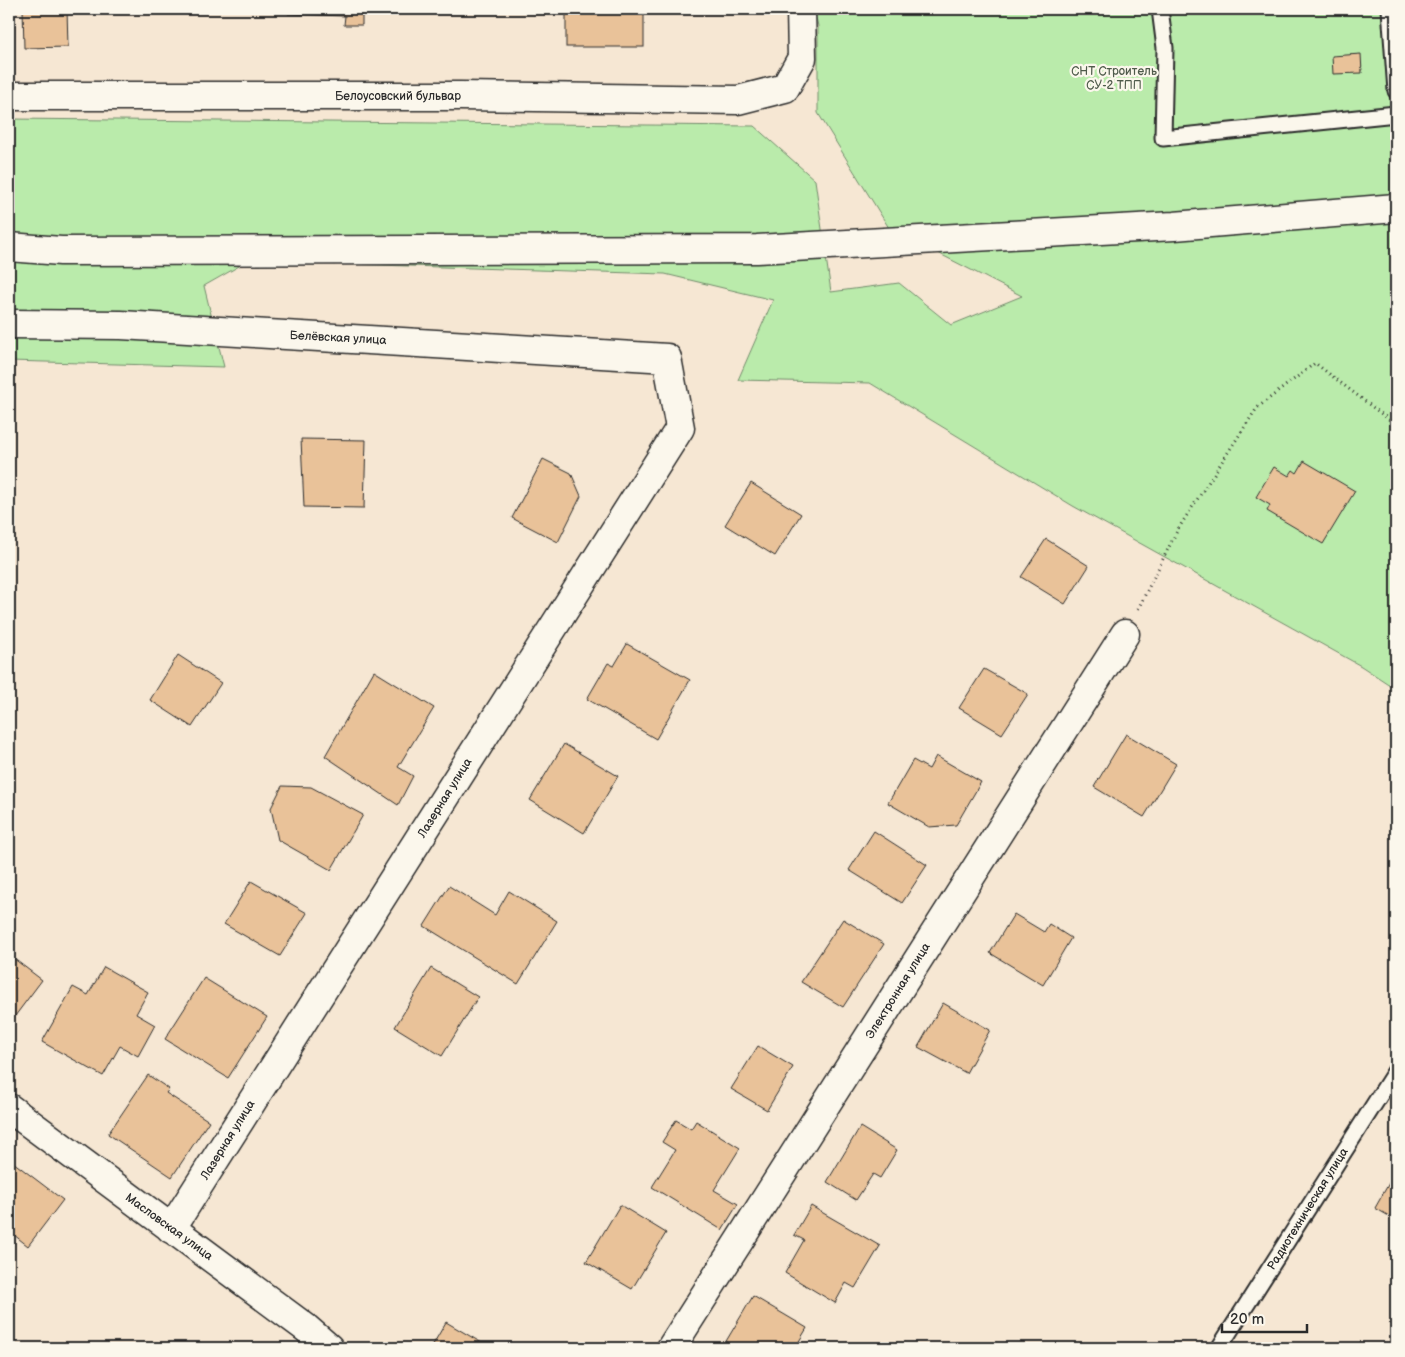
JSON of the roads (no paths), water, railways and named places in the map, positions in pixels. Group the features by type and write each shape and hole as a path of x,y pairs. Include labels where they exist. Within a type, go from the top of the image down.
{"street":[{"name":"Белоусовский бульвар","path":"9,96 460,96 738,100 785,88 802,58 801,9"},
{"path":"9,247 60,251 757,249 1174,226 1396,208"},
{"name":"Белёвская улица","path":"9,324 120,325 666,358"},
{"name":"Лазерная улица","path":"171,1229 680,428 666,358"},
{"name":"Электронная улица","path":"671,1348 1125,634"},
{"name":"Масловская улица","path":"9,1108 306,1328 329,1348"}],"lane":[{"path":"1160,9 1165,48 1163,138 1396,114"},
{"path":"1390,9 1396,91"},
{"name":"Радиотехническая улица","path":"1219,1348 1396,1070"}],"park label":[{"name":"СНТ Строитель СУ-2 ТПП","path":"1114,78"}]}
